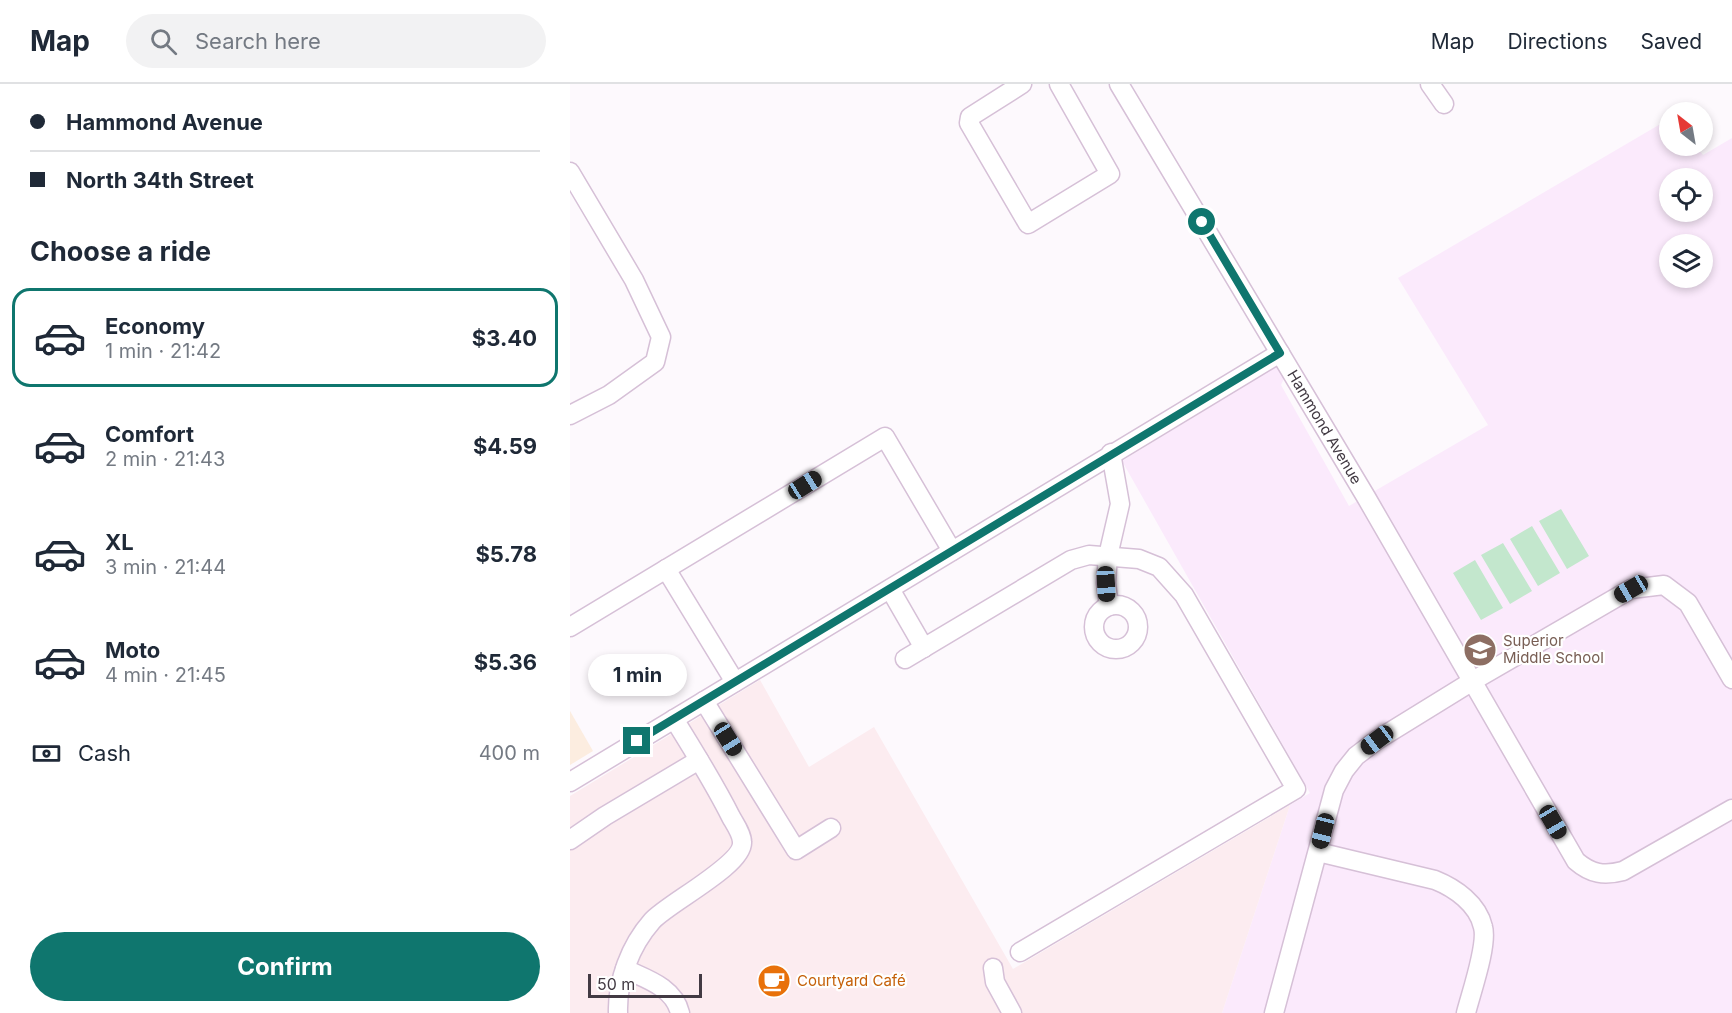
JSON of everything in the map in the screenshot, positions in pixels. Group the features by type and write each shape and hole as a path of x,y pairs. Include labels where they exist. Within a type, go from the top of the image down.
{"street":[{"path":"1022,84 970,117 969,123 1028,224 1110,174 1063,85"},
{"name":"Hammond Avenue","path":"1119,84 1366,497 1576,861 1585,869 1599,874 1623,871 1732,809"},
{"path":"1430,84 1444,104"},
{"path":"570,172 634,280 661,337 655,362 609,395 570,415"},
{"path":"570,782 1111,453 1280,353"},
{"path":"570,627 885,437 952,551"},
{"path":"1109,606 1106,584 1108,556 1120,504 1111,453"},
{"path":"905,660 1071,560 1089,555 1139,558 1159,567 1184,595 1296,789 1020,952"},
{"path":"666,569 735,682"},
{"path":"1274,1013 1334,790 1344,771 1356,756 1377,740 1471,682 1631,589 1664,585 1688,603 1732,680"},
{"path":"890,589 924,648"},
{"path":"704,701 796,850 831,828"},
{"path":"618,1013 618,988 641,935 667,907 708,882 741,849 741,838 674,718"},
{"path":"570,840 604,816 699,760"},
{"path":"1318,852 1435,880 1446,885 1468,902 1478,914 1484,928 1484,936 1466,1013"},
{"path":"993,968 994,982 1012,1013"},
{"path":"625,969 664,989 673,998 680,1013"}],"shaded area":[{"name":"Superior Middle School","path":"1659,125 1659,156 1713,156 1713,149 1732,138 1732,1013 1222,1013 1290,805 1310,793 1122,461 1228,396 1280,353 1289,368 1281,385 1349,506 1488,425 1398,278"},
{"path":"760,680 809,767 874,727 1013,969 1290,805 1222,1013 570,1013 570,796"},
{"path":"570,711 593,751 570,765"}],"green space":[{"path":"1561,509 1589,556 1567,569 1539,521"},
{"path":"1532,526 1560,573 1538,586 1510,539"},
{"path":"1503,543 1532,591 1510,604 1481,555"},
{"path":"1475,560 1503,608 1481,620 1453,573"}],"place":[{"name":"Superior Middle School","path":"1480,650"},
{"name":"Courtyard Café","path":"774,981"}],"route":[{"path":"637,741 1280,353 1202,222"}]}
